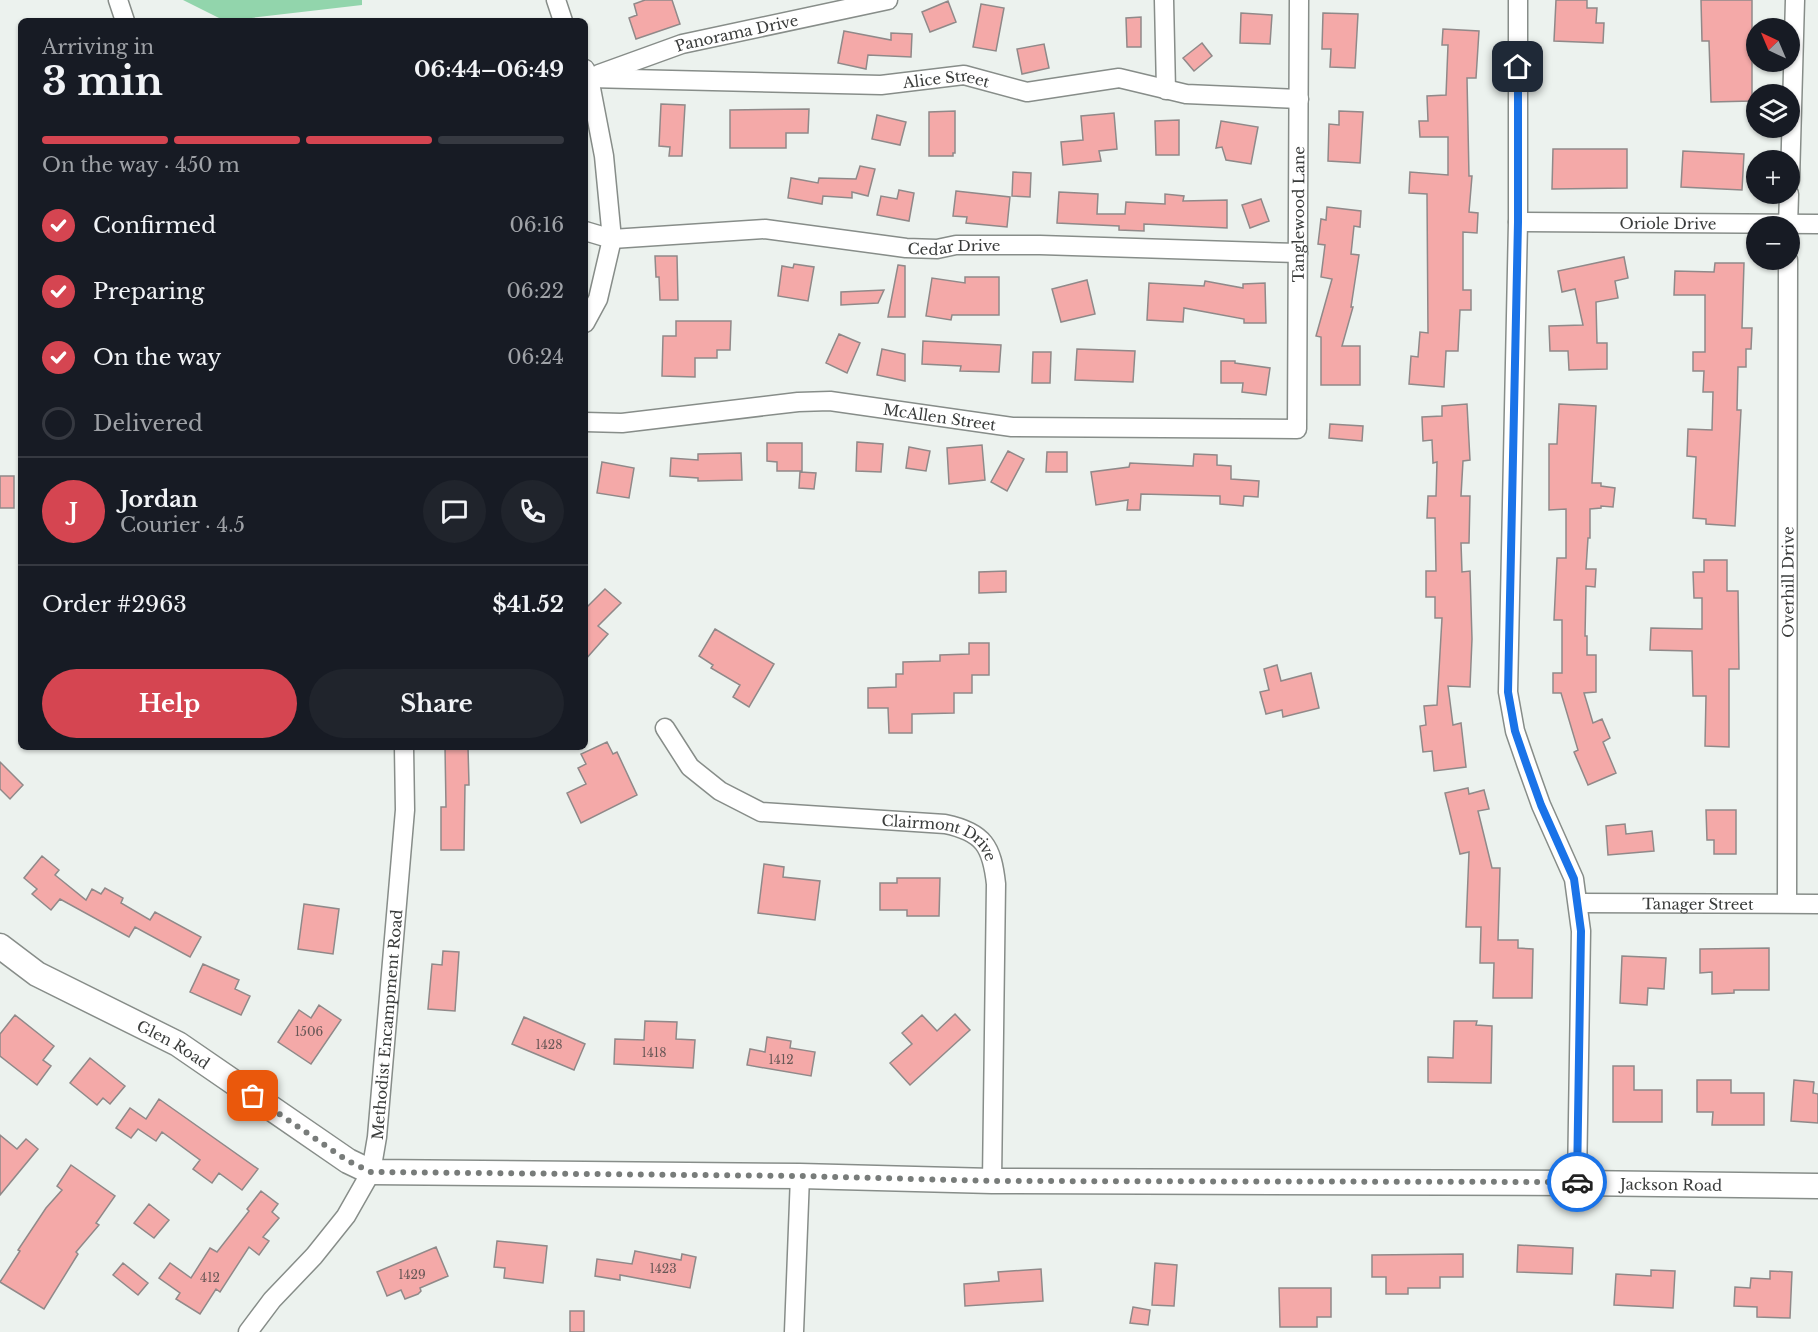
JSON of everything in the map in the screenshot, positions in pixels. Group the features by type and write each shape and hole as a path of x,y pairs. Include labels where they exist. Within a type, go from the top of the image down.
{"street":[{"path":"118,0 124,18"},
{"path":"556,0 562,18"},
{"name":"Panorama Drive","path":"588,73 682,44 888,0"},
{"path":"1164,0 1166,90"},
{"name":"Tanglewood Lane","path":"1297,429 1299,0"},
{"path":"1518,0 1518,222 1508,692 1515,731 1541,805 1574,879 1578,903 1581,931 1577,1183"},
{"path":"1791,150 1795,0"},
{"name":"Alice Street","path":"588,73 881,85 963,75 1027,92 1119,78 1186,94 1299,99"},
{"path":"588,78 604,156 612,239 598,299 588,317"},
{"name":"Oriole Drive","path":"1518,222 1746,225"},
{"name":"Oriole Drive","path":"1800,225 1818,224"},
{"name":"Cedar Drive","path":"612,239 765,229 906,248 937,249 956,245 1040,245 1298,254"},
{"path":"588,232 612,239"},
{"name":"Overhill Drive","path":"1787,903 1788,270"},
{"name":"McAllen Street","path":"588,422 621,423 798,402 830,401 1012,427 1297,429"},
{"name":"Clairmont Drive","path":"665,728 690,767 720,791 761,812 945,824 969,831 986,844 994,863 996,884 992,1181"},
{"name":"Methodist Encampment Road","path":"248,1332 272,1300 314,1256 346,1216 371,1172 405,810 404,750"},
{"name":"Tanager Street","path":"1578,903 1818,904"},
{"name":"Glen Road","path":"0,946 37,974 178,1044 348,1161 371,1172"},
{"name":"Jackson Road","path":"371,1172 800,1176 992,1181 1818,1186"},
{"path":"794,1332 800,1176"}],"green space":[{"path":"183,0 362,0 362,5 251,18 219,18"}],"building":[{"path":"645,0 672,0 680,24 636,39 629,18 637,15 634,4"},
{"path":"1556,0 1587,0 1587,8 1597,8 1596,23 1604,23 1603,43 1554,41"},
{"path":"1701,0 1752,0 1752,18 1746,18 1746,72 1752,72 1752,84 1746,84 1746,101 1711,102 1709,41 1702,41"},
{"path":"948,1 956,22 930,32 922,12"},
{"path":"981,4 1004,8 996,51 973,47"},
{"path":"1241,13 1272,15 1270,44 1240,43"},
{"path":"1323,13 1358,14 1355,68 1330,67 1331,49 1322,49"},
{"path":"1141,17 1141,47 1127,47 1126,18"},
{"path":"1443,29 1479,31 1476,78 1467,78 1469,176 1472,176 1469,212 1478,213 1477,233 1463,232 1463,290 1471,290 1471,310 1460,310 1458,351 1446,351 1444,387 1409,384 1411,356 1418,357 1420,332 1428,333 1427,194 1409,193 1410,172 1448,175 1448,137 1420,137 1419,121 1428,121 1427,96 1446,95 1448,45 1442,45"},
{"path":"844,31 891,40 891,33 912,34 911,57 868,55 866,69 838,63"},
{"path":"1202,43 1212,56 1194,71 1183,58"},
{"path":"1044,44 1049,68 1022,74 1017,49"},
{"path":"661,104 685,105 682,156 669,156 670,147 659,146"},
{"path":"809,109 808,133 786,133 786,148 730,148 730,110"},
{"path":"955,111 955,153 953,156 929,156 929,112"},
{"path":"1339,111 1363,112 1360,163 1328,161 1329,124 1339,125"},
{"path":"1114,113 1117,149 1099,151 1101,161 1063,165 1061,142 1083,140 1081,116"},
{"path":"877,115 906,122 900,145 872,139"},
{"path":"1179,120 1179,155 1156,155 1155,121"},
{"path":"1221,121 1258,127 1251,164 1226,160 1222,147 1216,148"},
{"path":"1553,149 1627,149 1627,188 1552,189"},
{"path":"1683,151 1744,154 1742,190 1681,187"},
{"path":"860,166 875,169 868,196 852,192 852,198 823,196 822,204 788,198 791,178 818,183 819,178 856,179"},
{"path":"1013,172 1031,173 1030,197 1012,196"},
{"path":"899,190 914,193 909,221 877,215 881,196 897,199"},
{"path":"956,191 1010,197 1007,227 966,223 967,217 953,216"},
{"path":"1059,192 1098,194 1097,214 1125,214 1126,202 1165,204 1165,194 1184,196 1183,201 1227,200 1227,228 1144,224 1144,231 1119,230 1119,226 1057,223"},
{"path":"1261,199 1269,221 1250,228 1242,205"},
{"path":"1327,207 1361,211 1360,227 1354,226 1351,254 1359,255 1351,307 1353,307 1342,346 1360,346 1360,385 1321,385 1321,337 1316,336 1332,279 1321,277 1325,245 1318,244 1321,219 1326,220"},
{"path":"655,256 677,256 678,300 660,300"},
{"path":"1624,257 1628,278 1615,281 1618,298 1596,302 1597,343 1607,343 1607,369 1569,370 1568,351 1550,351 1549,326 1583,325 1575,289 1562,292 1558,271"},
{"path":"1715,263 1744,263 1742,328 1752,328 1751,349 1746,349 1746,367 1738,367 1737,410 1741,410 1735,526 1706,524 1706,519 1693,518 1696,457 1687,456 1688,429 1712,430 1713,392 1703,392 1704,371 1693,371 1693,352 1705,352 1705,295 1674,295 1675,271 1714,272"},
{"path":"794,264 814,267 808,301 778,296 782,266 793,268"},
{"path":"898,265 905,266 905,317 888,317"},
{"path":"965,277 999,277 999,315 952,315 951,320 926,316 932,278 965,283"},
{"path":"1087,280 1095,314 1061,322 1052,289"},
{"path":"1205,281 1243,288 1243,284 1265,283 1266,323 1244,323 1244,319 1184,308 1183,322 1147,320 1149,283 1204,286"},
{"path":"884,290 878,303 841,305 841,292"},
{"path":"676,321 731,321 730,350 717,350 717,358 695,358 695,377 662,376 663,336 676,336"},
{"path":"839,334 860,343 847,373 826,363"},
{"path":"923,341 1001,345 999,372 960,371 961,366 922,364"},
{"path":"882,349 905,354 905,381 877,375"},
{"path":"1077,349 1135,351 1133,382 1075,380"},
{"path":"1033,352 1051,352 1050,383 1032,383"},
{"path":"1221,361 1235,361 1235,363 1270,368 1266,395 1242,392 1243,383 1221,383"},
{"path":"1467,404 1470,460 1463,461 1461,496 1470,496 1469,543 1461,543 1462,572 1470,571 1472,639 1470,687 1448,686 1453,725 1461,723 1466,767 1434,771 1432,751 1423,752 1420,726 1426,725 1424,706 1437,705 1442,618 1435,618 1435,597 1426,597 1426,571 1436,571 1435,518 1427,518 1428,496 1436,496 1437,462 1433,463 1432,440 1423,441 1422,417 1442,416 1442,406"},
{"path":"1559,404 1596,406 1592,483 1601,483 1601,486 1615,488 1613,507 1601,506 1601,508 1590,509 1590,538 1588,538 1586,569 1596,569 1595,587 1586,586 1585,636 1587,636 1587,655 1596,655 1596,692 1584,693 1593,723 1602,719 1610,738 1603,742 1616,773 1588,785 1574,752 1578,750 1561,693 1553,693 1553,673 1562,673 1562,620 1554,620 1557,558 1566,558 1566,509 1549,510 1549,444 1557,444"},
{"path":"1330,424 1363,426 1362,441 1329,438"},
{"path":"857,442 883,444 881,472 856,471"},
{"path":"767,443 802,443 802,471 777,471 777,462 767,461"},
{"path":"982,445 985,480 949,484 947,448"},
{"path":"909,447 930,451 926,471 906,468"},
{"path":"1008,451 1024,459 1007,491 991,482"},
{"path":"1047,452 1067,452 1067,472 1046,472"},
{"path":"741,453 742,480 698,481 698,478 670,476 671,458 698,460 698,454"},
{"path":"1194,454 1217,455 1217,465 1231,466 1231,479 1259,481 1258,497 1244,496 1243,506 1220,504 1220,496 1141,494 1140,510 1127,510 1128,500 1096,505 1091,472 1129,467 1130,463 1193,466"},
{"path":"602,462 634,468 629,498 597,493"},
{"path":"800,472 816,473 814,489 799,488"},
{"path":"0,476 14,476 14,508 0,508"},
{"path":"1704,560 1727,560 1727,591 1738,591 1739,669 1729,669 1729,747 1705,746 1706,696 1693,696 1692,651 1650,650 1651,628 1702,629 1702,598 1694,598 1693,572 1704,572"},
{"path":"1006,571 1006,592 979,593 979,572"},
{"path":"605,589 621,603 598,626 608,634 588,657 588,606"},
{"path":"715,629 774,664 749,707 733,697 740,685 711,668 713,665 699,656"},
{"path":"969,643 989,643 989,675 972,675 972,693 954,693 954,713 912,714 912,733 889,733 888,708 868,708 868,688 896,687 896,674 903,674 903,662 940,661 940,655 969,654"},
{"path":"1277,665 1281,681 1311,673 1319,708 1283,717 1282,710 1266,714 1260,692 1269,690 1264,669"},
{"path":"607,742 613,754 617,752 637,795 581,823 567,793 586,784 578,768 586,764 581,754"},
{"path":"445,750 468,750 469,785 465,785 464,850 441,850 441,807 446,807"},
{"path":"0,762 23,785 10,799 0,789"},
{"path":"1468,788 1469,794 1484,790 1489,809 1478,811 1492,868 1500,868 1498,940 1518,940 1518,948 1533,949 1532,998 1493,998 1494,963 1480,963 1481,927 1466,927 1469,852 1460,854 1445,793"},
{"path":"1706,810 1736,810 1736,854 1714,854 1714,840 1707,840"},
{"path":"1625,824 1626,834 1652,831 1654,851 1608,855 1606,826"},
{"path":"42,856 59,870 55,875 86,900 92,889 101,894 105,888 123,898 121,903 150,920 155,912 201,937 190,957 135,927 129,937 60,899 51,910 32,894 37,889 24,878"},
{"path":"764,864 784,867 783,877 820,881 815,920 758,913"},
{"path":"897,878 940,878 939,916 907,916 907,910 880,910 880,883 897,883"},
{"path":"304,904 339,909 333,954 298,949"},
{"path":"1769,948 1769,990 1734,990 1734,993 1712,994 1712,972 1700,973 1700,949"},
{"path":"443,951 459,952 455,1011 428,1009 432,964 442,965"},
{"path":"1622,956 1666,958 1664,989 1648,988 1647,1005 1620,1003"},
{"path":"203,964 239,980 235,989 250,996 241,1015 190,992"},
{"path":"319,1005 341,1020 311,1064 278,1042 299,1010 311,1018"},
{"path":"955,1014 970,1030 910,1085 890,1063 912,1044 902,1033 922,1015 937,1031"},
{"path":"15,1015 54,1046 43,1060 51,1066 37,1085 0,1056 0,1034"},
{"path":"524,1017 585,1044 574,1070 512,1044"},
{"path":"645,1021 677,1022 676,1039 695,1040 693,1068 614,1064 615,1039 644,1040"},
{"path":"1454,1021 1477,1021 1476,1025 1492,1026 1491,1083 1428,1082 1428,1057 1453,1058"},
{"path":"767,1037 791,1041 790,1048 815,1052 811,1076 747,1065 750,1049 765,1052"},
{"path":"90,1058 125,1086 110,1104 103,1098 97,1105 70,1083"},
{"path":"1613,1066 1634,1066 1634,1090 1662,1090 1662,1122 1613,1122"},
{"path":"1697,1080 1731,1080 1731,1093 1764,1093 1764,1125 1712,1125 1713,1112 1697,1112"},
{"path":"1794,1080 1814,1082 1813,1093 1818,1094 1818,1123 1791,1121"},
{"path":"159,1099 258,1169 242,1190 219,1173 212,1183 193,1169 200,1160 162,1132 156,1141 138,1129 131,1138 116,1128 130,1108 146,1119"},
{"path":"0,1135 17,1149 26,1139 38,1149 0,1195"},
{"path":"71,1165 115,1196 96,1223 99,1225 76,1252 78,1254 44,1309 0,1282 46,1208 62,1190 57,1186"},
{"path":"261,1191 278,1204 272,1212 279,1218 263,1237 269,1241 259,1255 249,1247 220,1292 216,1289 200,1314 176,1299 180,1293 159,1278 170,1263 191,1278 210,1248 217,1252 249,1211 247,1209"},
{"path":"149,1204 169,1220 154,1238 134,1223"},
{"path":"497,1241 547,1246 543,1283 504,1278 505,1268 494,1267"},
{"path":"1518,1245 1573,1248 1572,1274 1517,1272"},
{"path":"436,1247 448,1276 420,1288 421,1291 418,1294 405,1299 401,1290 387,1296 377,1272"},
{"path":"635,1251 681,1260 682,1254 696,1257 690,1288 620,1275 620,1280 595,1276 597,1259 632,1264"},
{"path":"1463,1254 1463,1277 1440,1277 1440,1288 1408,1288 1408,1294 1386,1294 1386,1277 1372,1277 1372,1255"},
{"path":"123,1263 148,1283 138,1295 113,1275"},
{"path":"1155,1263 1177,1265 1174,1306 1152,1305"},
{"path":"1041,1269 1043,1301 965,1306 964,1284 999,1281 998,1272"},
{"path":"1651,1270 1675,1271 1673,1308 1614,1305 1616,1274 1651,1276"},
{"path":"1770,1271 1792,1272 1790,1318 1757,1317 1757,1307 1734,1306 1735,1287 1750,1288 1751,1278 1770,1279"},
{"path":"1279,1288 1331,1288 1331,1317 1317,1317 1317,1327 1280,1327"},
{"path":"1133,1307 1150,1310 1148,1325 1130,1323"},
{"path":"570,1311 584,1311 584,1332 570,1332"}],"way so far":[{"path":"253,1096 348,1161 371,1172 800,1176 992,1181 1577,1182"}],"route":[{"path":"1518,67 1518,222 1508,692 1515,731 1541,805 1574,879 1578,903 1581,931 1577,1182"}]}
